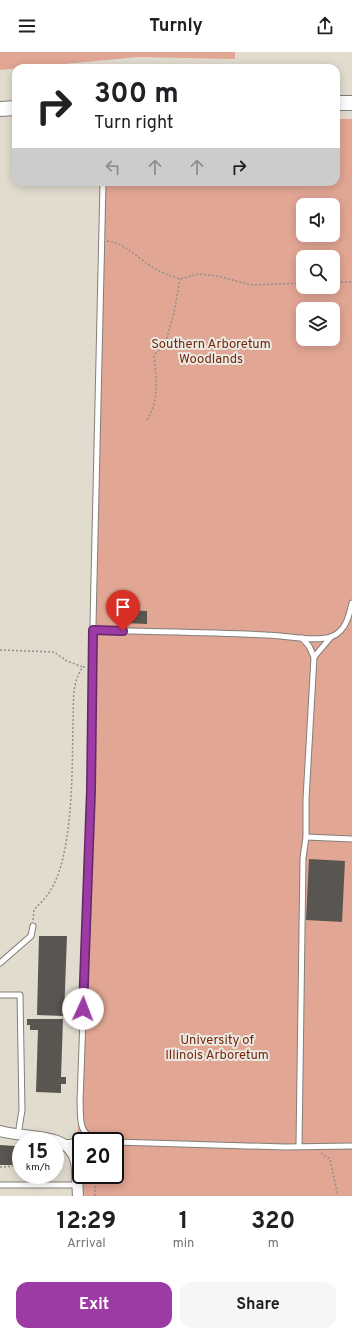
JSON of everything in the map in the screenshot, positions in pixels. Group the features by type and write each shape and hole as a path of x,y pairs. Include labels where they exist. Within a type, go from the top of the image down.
{"main road":[{"path":"340,103 352,103"},
{"path":"0,109 12,108"}],"street":[{"path":"0,1131 12,1137"},
{"path":"64,1143 70,1149 76,1160 78,1196"}],"lane":[{"path":"84,1132 82,1128 80,1102 91,790 92,668 103,186"},
{"path":"314,657 322,646 331,637 339,632 345,624 352,603"},
{"path":"93,630 260,634 302,638 331,637"},
{"path":"299,1145 303,858 306,837 306,799 314,657 309,646 302,638"},
{"path":"306,837 352,839"},
{"path":"0,963 31,936 33,926"},
{"path":"0,995 20,995 22,1110 18,1132"},
{"path":"64,1143 72,1142"},
{"path":"124,1142 352,1146"},
{"path":"0,1184 78,1185"}],"path":[{"path":"102,240 113,242 134,253 153,268 180,280 198,274 217,276 252,284 296,283"},
{"path":"147,420 153,411 157,395 154,355 165,344 174,312 180,280"},
{"path":"340,282 352,282"},
{"path":"0,650 54,652 67,661 83,667 92,668"},
{"path":"33,926 34,910 49,894 60,869 66,849 72,771 74,682 83,667"},
{"path":"309,1146 330,1159 338,1196"},
{"path":"0,1168 12,1167"},
{"path":"95,1196 96,1184"}],"shaded area":[{"name":"University of Illinois Arboretum","path":"0,52 352,52 352,1196 0,1196"}],"green space":[{"path":"0,52 235,52 235,59 138,57 64,64 12,64 12,69 0,70"},
{"name":"University of Illinois Arboretum","path":"340,119 352,119 352,1196 82,1196 83,1184 124,1184 124,1132 78,1132 91,790 103,186 340,186"}],"building":[{"path":"123,610 147,611 147,624 123,623"},
{"path":"309,859 345,861 342,922 306,920"},
{"path":"39,936 67,936 64,1016 37,1015"},
{"path":"27,1019 63,1019 61,1077 66,1077 66,1084 61,1084 61,1093 36,1092 38,1030 30,1030 30,1025 27,1025"},
{"path":"0,1145 12,1146 12,1165 0,1165"}],"route":[{"path":"83,1009 91,790 93,630 123,631"}],"park label":[{"name":"Southern Arboretum Woodlands","path":"211,350"}]}
